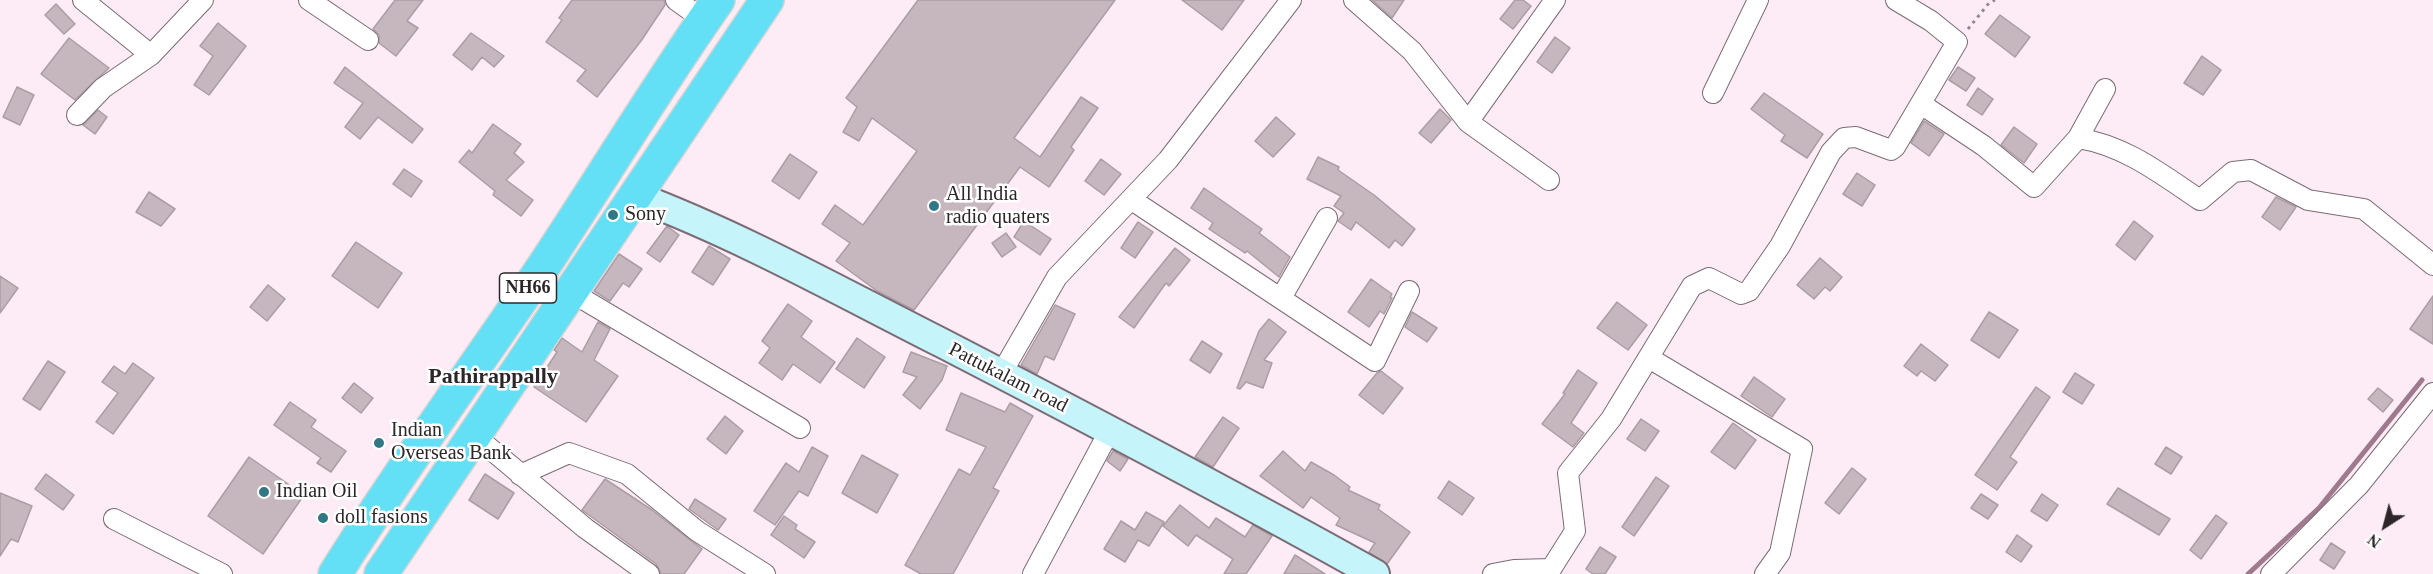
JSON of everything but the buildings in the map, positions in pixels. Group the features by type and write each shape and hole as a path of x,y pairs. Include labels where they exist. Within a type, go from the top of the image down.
{"highway":[{"path":"381,574 767,0"},
{"name":"NH66","path":"335,574 450,401 542,269 669,68 711,10"}],"main road":[{"name":"Pattukalam road","path":"635,196 670,209 764,252 1110,430 1374,574"}],"street":[{"path":"83,0 152,55"},
{"path":"77,115 103,88 152,55 203,0"},
{"path":"309,0 368,40"},
{"path":"676,0 711,10"},
{"path":"1001,374 1058,277 1132,200 1208,110 1292,0"},
{"path":"1354,0 1412,51 1468,122 1549,180"},
{"path":"1468,122 1555,0"},
{"path":"1713,93 1758,0"},
{"path":"1493,574 1514,570 1551,569 1575,531 1568,473 1611,419 1692,286 1709,278 1741,294 1749,291 1780,246 1831,152 1844,138 1856,137 1891,150 1921,105 1957,42 1931,21 1896,0"},
{"path":"1921,105 1984,146 2034,187 2078,138 2105,89"},
{"path":"2078,138 2096,141 2135,156 2200,200 2233,172 2251,170 2308,200 2364,209 2433,265"},
{"path":"1132,200 1375,361 1409,291"},
{"path":"1281,298 1327,218"},
{"path":"571,292 800,428"},
{"path":"1649,358 1802,449 1780,553 1765,574"},
{"path":"2271,574 2359,485 2433,393"},
{"path":"1033,574 1110,430"},
{"path":"475,436 585,528 650,574"},
{"path":"520,475 569,453 627,474 697,531 765,574"},
{"path":"114,519 222,574"}],"path":[{"path":"1957,42 1989,3 1995,0"}],"waterway":[{"path":"2248,574 2319,508 2422,380"}],"place":[{"name":"All India radio quaters","path":"934,206"},
{"name":"Sony","path":"613,215"},
{"name":"Indian Overseas Bank","path":"379,443"},
{"name":"Indian Oil","path":"264,492"},
{"name":"doll fasions","path":"323,518"}],"district":[{"name":"Pathirappally","path":"493,377"}]}
